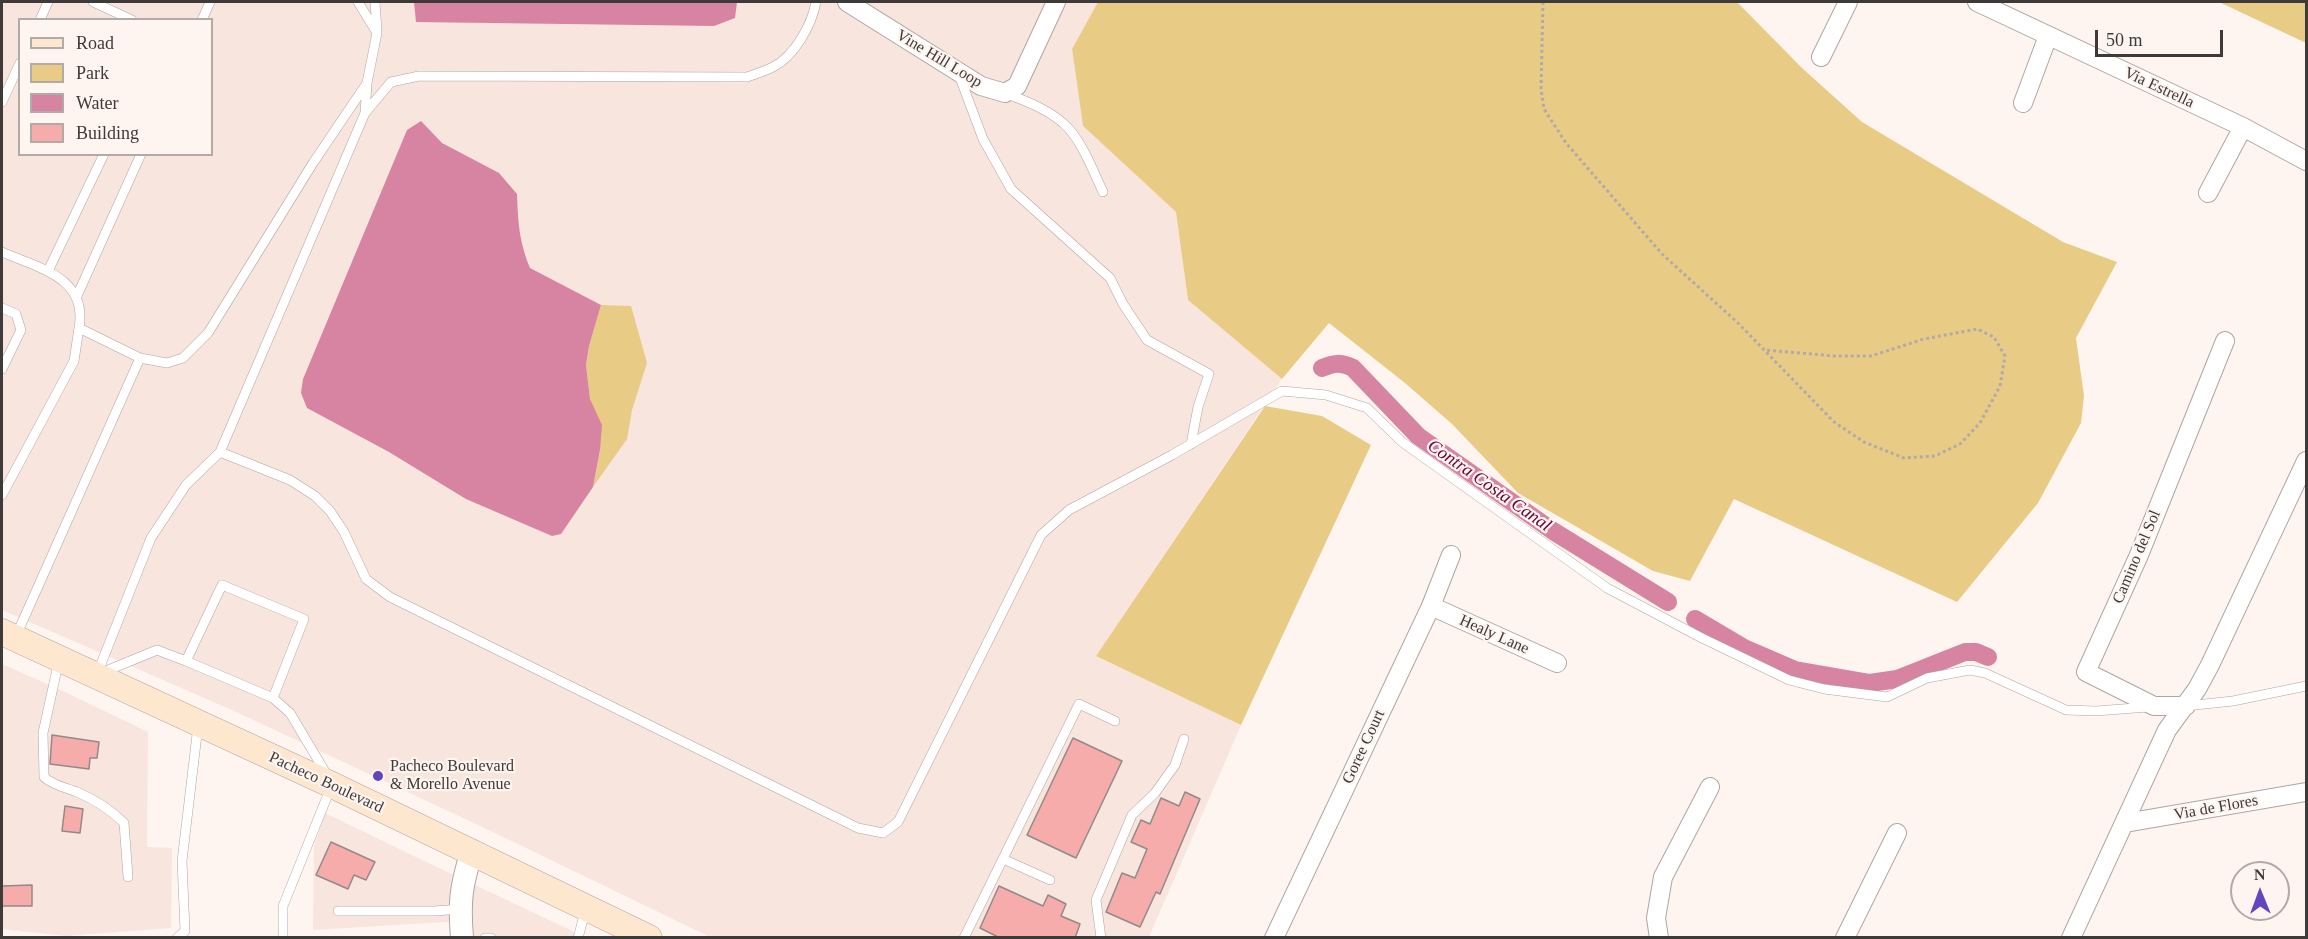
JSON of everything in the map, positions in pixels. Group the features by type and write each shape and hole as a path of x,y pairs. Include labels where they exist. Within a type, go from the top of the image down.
{"main road":[{"name":"Pacheco Boulevard","path":"8,635 472,851 649,938"}],"street":[{"name":"Vine Hill Loop","path":"847,2 981,86 1005,93"},
{"path":"1005,93 1017,86 1056,2"},
{"path":"1821,57 1848,2"},
{"name":"Via Estrella","path":"1977,2 2243,127 2307,161"},
{"path":"2023,103 2048,36"},
{"path":"2208,194 2243,127"},
{"name":"Camino del Sol","path":"2186,706 2154,706 2086,672 2139,555 2225,341"},
{"path":"2071,938 2167,730 2186,706 2210,665 2307,461"},
{"name":"Goree Court","path":"1274,938 1431,606 1451,555"},
{"name":"Healy Lane","path":"1431,606 1557,663"},
{"path":"1659,938 1656,918 1663,877 1710,787"},
{"name":"Via de Flores","path":"2125,823 2307,792"},
{"path":"1845,938 1897,833"},
{"path":"462,938 460,909 462,884 472,851"}],"lane":[{"path":"41,18 48,2"},
{"path":"93,2 128,18"},
{"path":"203,18 210,2"},
{"path":"358,2 377,33"},
{"path":"365,113 367,82 377,33 375,2"},
{"path":"96,675 151,538 186,485 220,452 365,113 392,82 419,76 747,77 776,66 799,43 814,14 816,2"},
{"path":"2,102 18,67"},
{"path":"958,72 983,139 1011,189 1110,278 1123,304 1147,340 1209,374 1198,407 1191,444"},
{"path":"79,328 140,358 167,363 183,358 208,333 313,163 367,82"},
{"path":"1005,93 1036,105 1064,123 1084,152 1103,192"},
{"path":"48,271 103,156"},
{"path":"77,296 140,156"},
{"path":"2,252 62,279 77,296 81,315 74,361 2,495"},
{"path":"2,308 16,314 21,330 2,369"},
{"path":"8,635 140,358"},
{"path":"220,452 290,480 315,496 330,511 344,532 366,579 390,597 858,828 883,833 898,822 1041,535 1069,510 1191,444 1282,391 1326,395 1367,408 1402,442 1607,588 1789,680 1824,689 1887,697 1927,678 1970,670 1985,673 2066,710 2096,711 2154,706"},
{"path":"186,661 222,585 304,618 273,698"},
{"path":"96,675 157,650 273,698 290,713 332,785 283,906 283,938"},
{"path":"59,658 43,733 44,777 53,785 78,792 106,806 124,823 128,877"},
{"path":"2186,706 2233,701 2307,686"},
{"path":"964,938 1078,704 1115,722"},
{"path":"177,938 185,931 182,861 198,724"},
{"path":"1101,938 1096,900 1132,816 1155,793 1175,765 1184,739"},
{"path":"1003,859 1050,880"},
{"path":"578,938 586,908"},
{"path":"338,911 460,909"},
{"path":"485,938 491,938"}],"path":[{"path":"1543,2 1541,89 1544,109 1560,135 1662,254 1765,350 1834,422 1864,442 1904,458 1935,456 1960,444 1980,423 2000,386 2005,356 1994,337 1977,329 1924,339 1871,356 1834,356 1765,350"}],"shaded area":[{"path":"2,2 1098,2 1072,49 1083,126 1176,212 1188,300 1282,379 1096,656 1241,725 1149,937 710,937 491,831 232,710 2,610"},
{"path":"2,664 148,732 147,847 172,848 171,928 66,936 2,929"},
{"path":"325,813 585,937 462,937 460,921 313,930 314,846"}],"green space":[{"path":"1098,2 1737,2 1802,68 1862,122 2063,242 2117,262 2076,338 2084,396 2081,423 2038,503 1957,602 1734,499 1690,581 1653,571 1518,493 1452,424 1405,383 1329,323 1282,379 1188,300 1176,212 1083,126 1072,49"},
{"path":"2219,2 2306,2 2306,43"},
{"path":"601,305 631,306 647,363 632,410 627,439 593,487 600,451 586,365"},
{"path":"1265,406 1322,416 1371,445 1241,725 1096,656"}],"water":[{"path":"414,2 737,2 735,18 714,26 416,22"},
{"path":"421,121 442,143 499,173 517,194 523,249 530,268 601,305 586,365 590,399 602,425 600,450 593,487 561,534 552,536 466,499 389,452 307,408 301,393 303,379 407,130"}],"building":[{"path":"52,735 99,742 97,758 90,758 89,769 50,764"},
{"path":"1073,738 1122,761 1076,858 1027,835"},
{"path":"1185,792 1200,799 1160,894 1156,892 1140,927 1106,912 1122,873 1135,878 1147,849 1131,842 1141,820 1150,824 1161,798 1179,806"},
{"path":"65,806 83,809 80,833 62,831"},
{"path":"331,842 375,862 366,880 354,875 348,889 316,875"},
{"path":"32,885 32,906 2,906 2,886"},
{"path":"999,886 1043,906 1048,895 1066,904 1061,916 1080,924 1075,938 1000,938 980,928"}],"waterway":[{"name":"Contra Costa Canal","path":"1322,368 1337,364 1353,368 1418,436 1553,531 1668,602"},
{"name":"Contra Costa Canal","path":"1695,619 1744,648 1795,670 1870,683 1897,679 1965,652 1976,652 1988,657"}],"place":[{"name":"Pacheco Boulevard & Morello Avenue","path":"378,776"}]}
